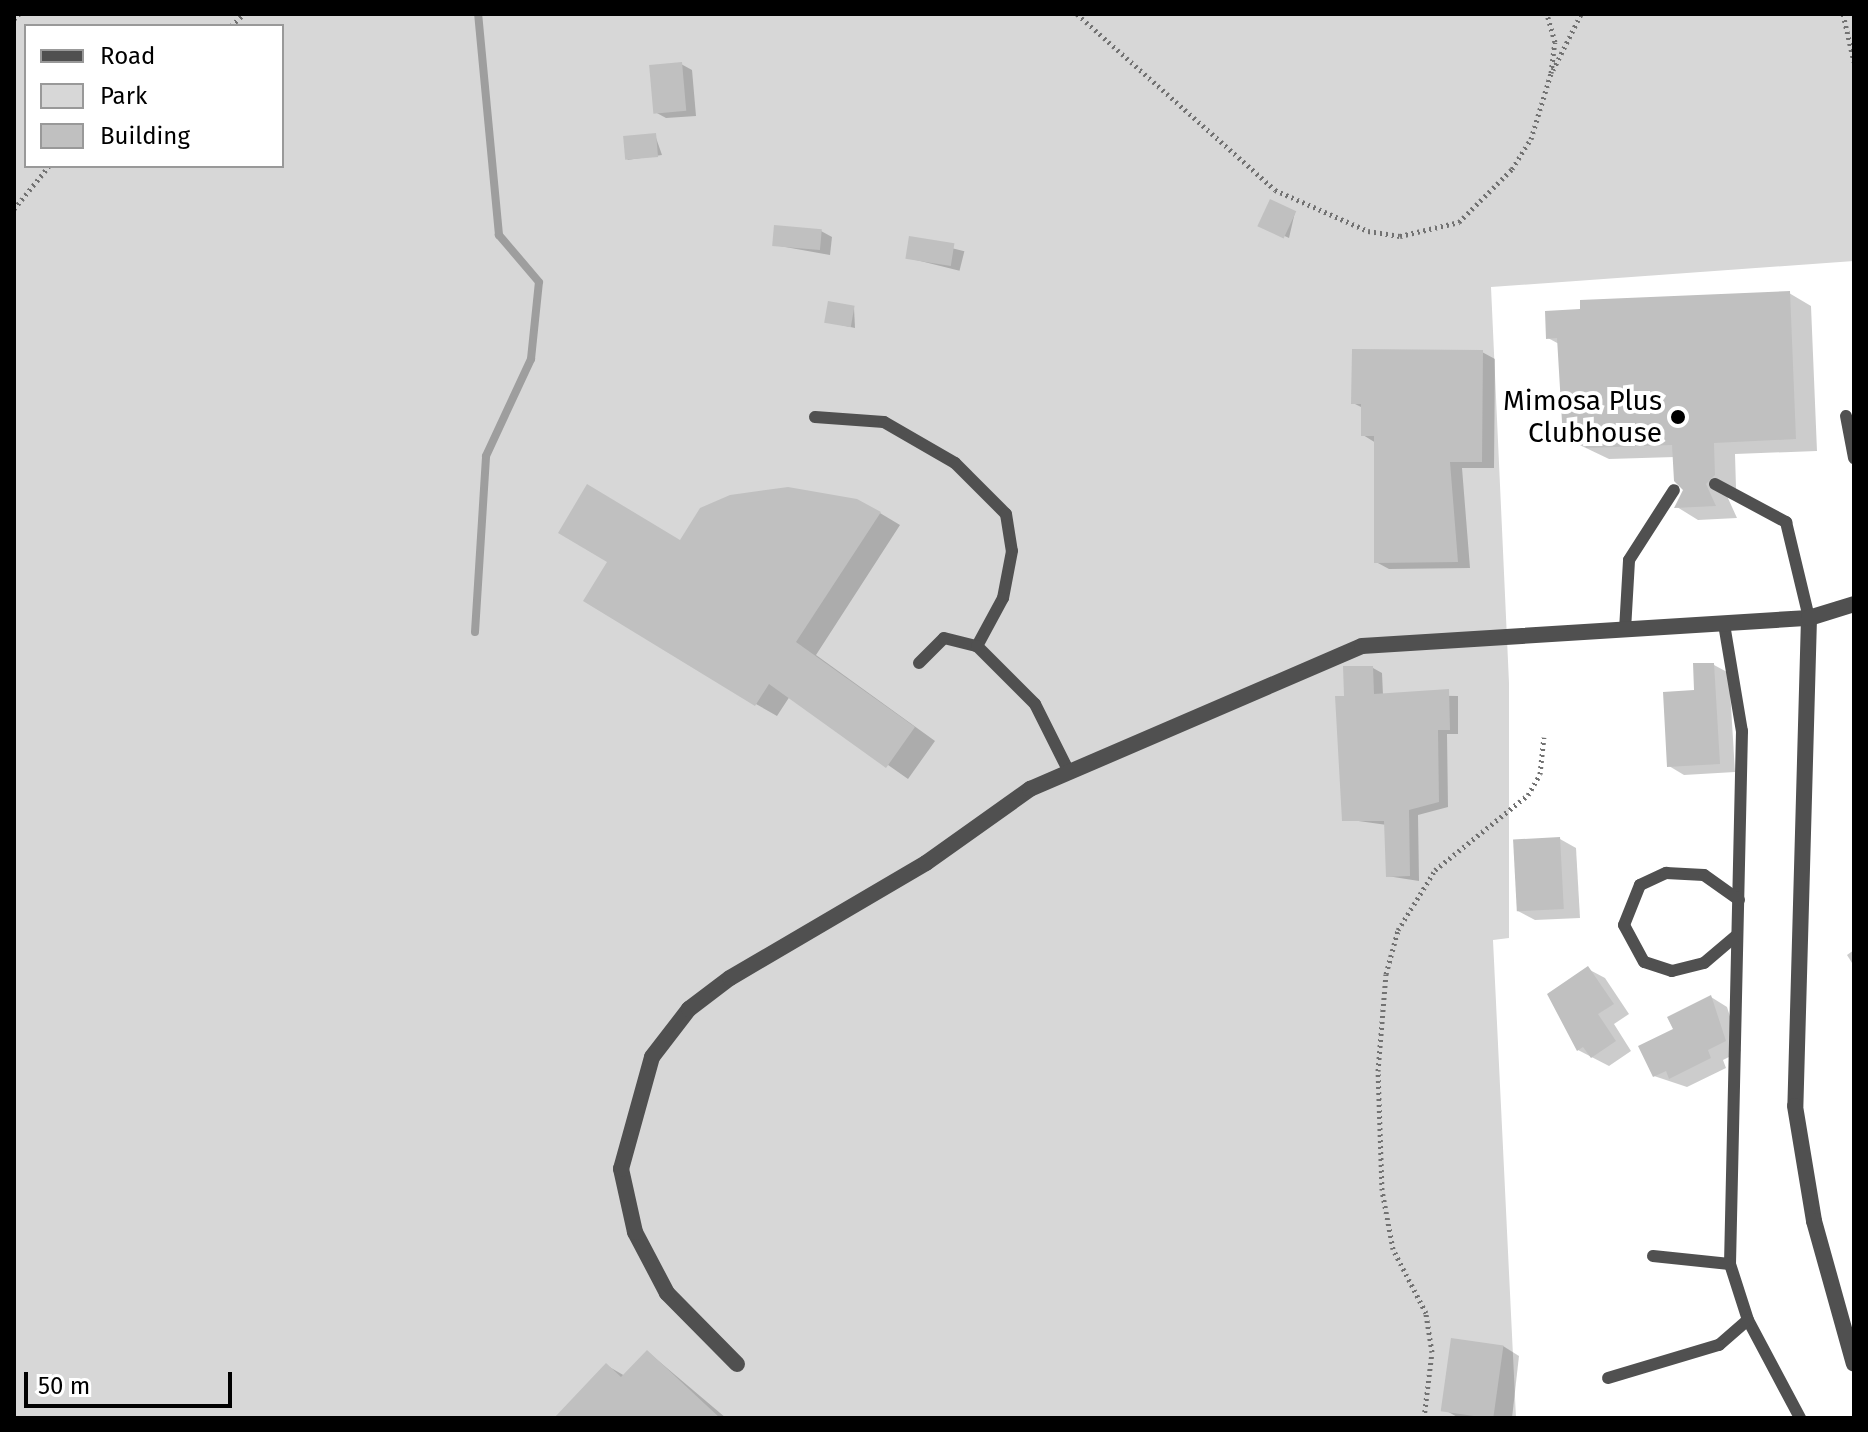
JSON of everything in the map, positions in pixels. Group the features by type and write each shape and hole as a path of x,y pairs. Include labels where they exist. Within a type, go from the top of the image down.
{"street":[{"path":"737,1364 667,1293 635,1232 621,1169 652,1057 689,1009 730,978 1068,770 1124,750 1362,646 1809,618 1854,604"},
{"path":"1809,618 1795,1106 1814,1221 1854,1364"}],"lane":[{"path":"1846,416 1854,458"},
{"path":"815,417 884,422 955,463 1006,514 1012,551 1003,598 977,646"},
{"path":"1715,484 1786,522 1809,618"},
{"path":"1625,630 1629,560 1674,490"},
{"path":"1724,624 1742,731 1730,1264 1748,1320 1800,1418"},
{"path":"919,663 944,638 977,646 1035,704 1068,770"},
{"path":"1737,935 1704,963 1672,971 1644,962 1624,925 1640,885 1666,873 1704,875 1739,900"},
{"path":"1653,1256 1730,1264"},
{"path":"1608,1378 1719,1345 1748,1320"}],"path":[{"path":"14,19 19,14"},
{"path":"1077,14 1275,190 1368,231 1400,236 1459,222 1489,197 1531,139 1551,73 1555,42 1547,14"},
{"path":"1551,73 1581,14"},
{"path":"1843,14 1854,62"},
{"path":"14,209 47,168"},
{"path":"1424,1418 1432,1352 1426,1313 1393,1249 1382,1190 1378,1071 1386,974 1398,930 1435,870 1528,795 1540,774 1544,737"}],"green space":[{"path":"14,14 1854,14 1854,261 1491,287 1509,683 1509,938 1493,940 1516,1418 14,1418"}],"building":[{"path":"682,62 686,111 653,114 649,65"},
{"path":"656,133 658,157 625,160 623,136"},
{"path":"1270,199 1296,211 1284,238 1257,226"},
{"path":"774,225 822,229 820,250 772,246"},
{"path":"909,236 954,243 951,266 905,259"},
{"name":"Mimosa Plus Clubhouse","path":"1790,291 1796,439 1714,443 1715,475 1706,484 1716,506 1674,508 1683,490 1674,481 1672,445 1586,448 1585,438 1563,439 1557,338 1546,339 1545,311 1580,309 1580,300"},
{"path":"828,301 855,306 851,327 824,323"},
{"path":"1352,349 1483,350 1482,462 1450,462 1458,562 1374,563 1374,436 1361,436 1361,404 1351,404"},
{"path":"587,484 680,540 700,508 730,495 788,487 857,499 881,512 796,642 915,727 886,768 769,684 755,706 583,601 607,562 558,533"},
{"path":"1693,663 1714,663 1720,764 1667,767 1663,692 1694,690"},
{"path":"1343,666 1373,666 1374,694 1449,689 1450,730 1438,730 1439,802 1409,810 1410,876 1386,877 1384,821 1342,821 1335,696 1344,696"},
{"path":"1560,837 1564,909 1517,911 1513,839"},
{"path":"1588,966 1614,1004 1598,1014 1616,1041 1591,1058 1583,1047 1577,1051 1547,994"},
{"path":"1711,995 1726,1041 1708,1050 1711,1058 1669,1079 1666,1071 1653,1077 1638,1046 1673,1029 1667,1017"},
{"path":"1451,1338 1503,1345 1493,1418 1441,1411"},
{"path":"647,1350 720,1418 554,1418 606,1363 621,1377"}],"waterway":[{"path":"475,632 486,456 531,359 539,282 499,235 478,14"}],"place":[{"name":"Mimosa Plus Clubhouse","path":"1678,417"}]}
